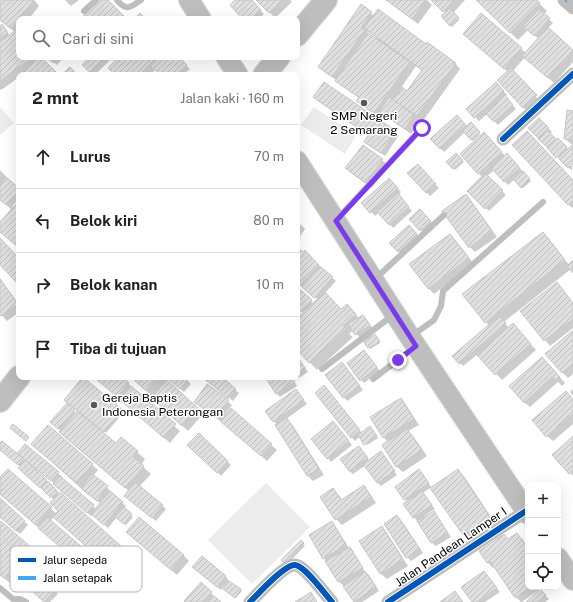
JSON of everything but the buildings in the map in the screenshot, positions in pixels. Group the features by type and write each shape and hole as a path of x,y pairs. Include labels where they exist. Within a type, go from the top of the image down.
{"highway":[{"path":"300,31 326,0"},
{"path":"266,72 276,60"},
{"path":"0,401 17,380"}],"main road":[{"path":"189,0 199,16"},
{"path":"228,60 236,72"},
{"path":"300,166 395,314 525,509"},
{"path":"561,562 573,580"}],"street":[{"path":"503,139 573,74"},
{"name":"Jalan Pandean Lamper I","path":"388,602 525,513"},
{"path":"250,602 283,570 293,565 301,568 308,574 332,602"}],"lane":[{"path":"84,11 96,0"},
{"path":"117,0 124,8 136,4 141,0"},
{"path":"336,221 422,128"},
{"path":"373,379 434,320 441,306 443,291 542,202"},
{"path":"374,281 444,214"},
{"path":"322,369 395,314"},
{"path":"0,588 13,599 20,599 26,602"}],"shaded area":[{"path":"0,107 14,123 0,135"},
{"path":"314,107 356,135 345,154 301,125"},
{"path":"266,483 310,527 252,584 208,540"}],"cycle path":[{"path":"503,139 573,74"},
{"path":"388,602 525,512"},
{"path":"250,602 278,574 290,566 295,565 304,570 332,602"}],"place":[{"name":"SMP Negeri 2 Semarang","path":"364,103"},
{"name":"Gereja Baptis Indonesia Peterongan","path":"94,405"}],"route":[{"path":"398,360 416,346 336,221 422,128"}]}
